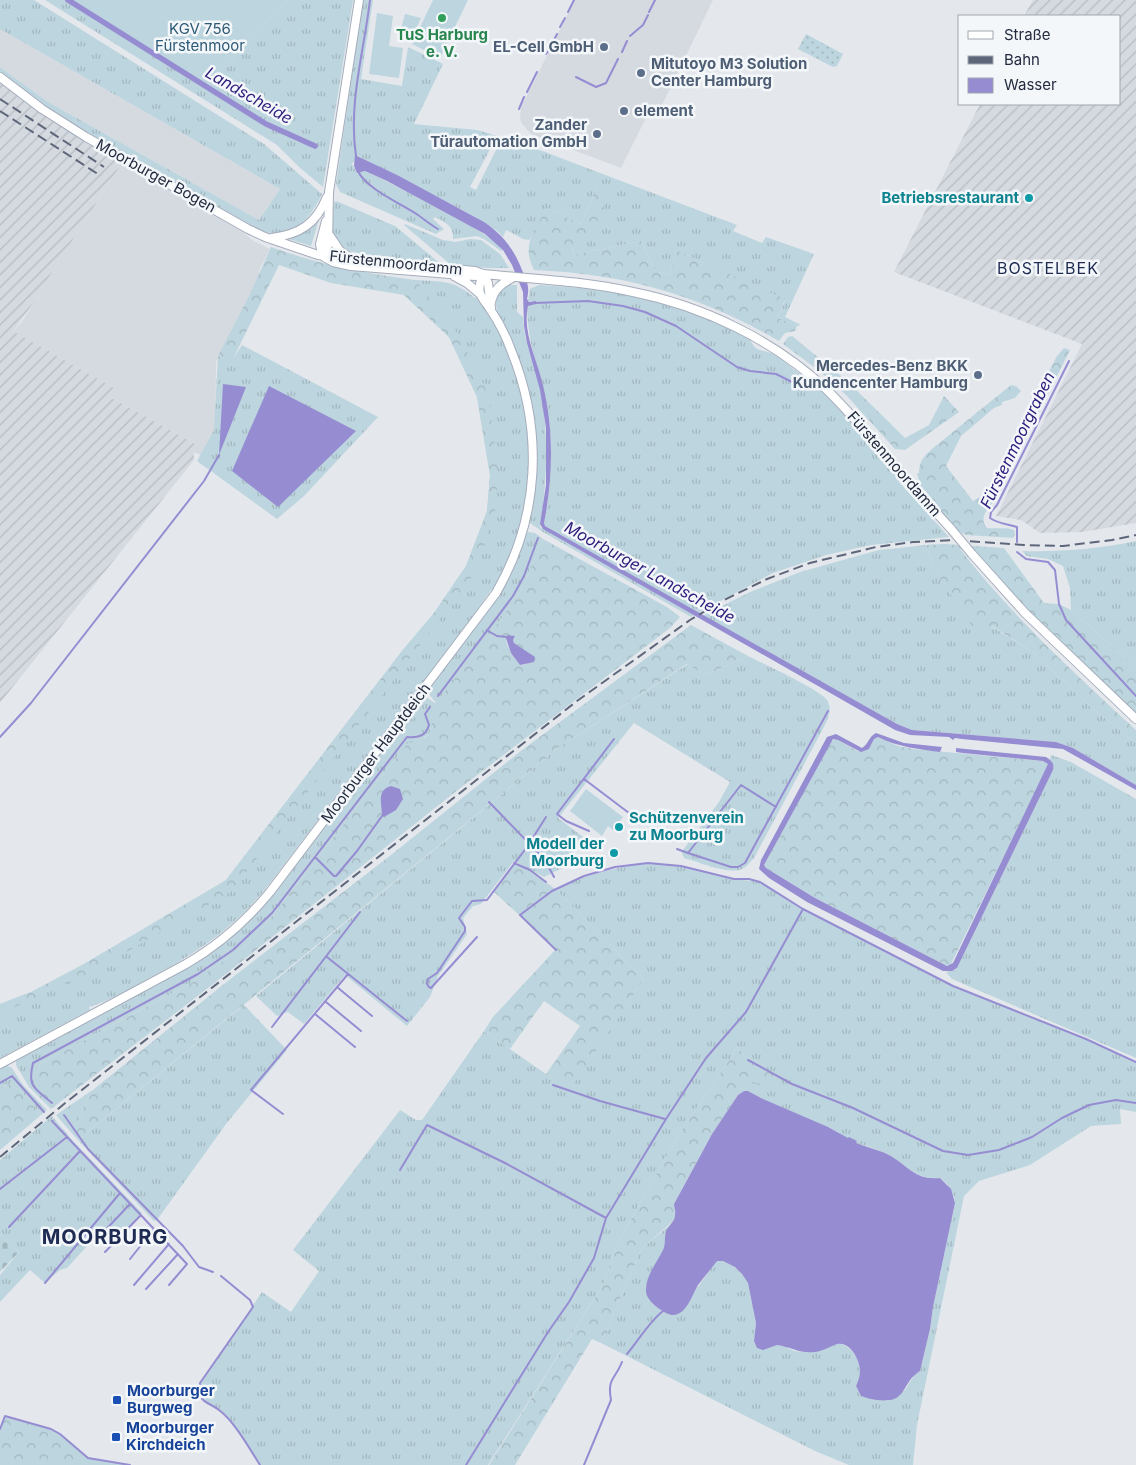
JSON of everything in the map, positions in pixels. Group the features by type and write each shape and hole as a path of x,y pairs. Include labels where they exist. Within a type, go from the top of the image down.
{"main road":[{"path":"322,255 327,250 329,192 359,0"},
{"name":"Moorburger Bogen","path":"0,77 86,137 248,229 307,252 322,255"},
{"path":"270,238 301,229 313,220 322,210 329,192"},
{"path":"322,255 320,244 328,216"},
{"path":"329,235 340,252 354,260"},
{"name":"Fürstenmoordamm","path":"322,255 354,260 475,271 501,279 513,277 614,288 661,299 714,317 762,342 792,362 826,389 846,409 1025,613 1136,718"},
{"name":"Fürstenmoordamm","path":"322,255 333,262 351,266 474,276 483,274"},
{"name":"Moorburger Hauptdeich","path":"0,1064 186,964 210,949 237,927 270,892 496,593 513,562 526,517 531,488 533,443 529,407 520,374 491,307 467,283 450,274"},
{"path":"480,294 483,274"},
{"name":"Moorburger Hauptdeich","path":"483,274 488,283 491,307"},
{"path":"491,307 493,294 501,279"}],"shaded area":[{"path":"575,0 713,0 661,107 653,104 621,168 531,134 520,119 521,107"},
{"path":"1033,0 1136,0 1136,523 1082,532 1040,533 1021,520 996,516 1082,344 894,272 979,105 1121,105 1121,15 1025,15"},
{"path":"0,29 280,189 259,220 48,102 0,67"},
{"path":"0,83 48,119 122,163 36,300 13,331 114,388 108,396 194,443 194,460 0,703"},
{"path":"122,163 270,249 260,268 256,285 216,362 215,462 194,452 194,443 108,396 114,388 13,331 21,323 36,300"}],"green space":[{"path":"0,0 34,0 264,144 322,194 314,209 303,222 288,231 271,233 255,228 71,123 42,104 0,72 0,67 48,102 259,220 280,189 0,29"},
{"path":"45,0 65,0 207,87 287,0 353,0 323,187 277,145"},
{"name":"KGV 756 Fürstenmoor","path":"67,0 287,0 207,87"},
{"path":"363,0 373,0 361,79 402,86 408,47 443,64 414,124 477,130 497,136 470,187 476,190 503,136 737,225 733,231 762,243 766,237 814,254 785,317 801,325 797,326 778,318 785,300 676,250 670,276 656,271 641,241 572,255 573,245 610,194 597,188 581,224 547,208 529,240 506,230 503,237 497,231 468,213 356,155 355,163 353,162 352,164 357,173 365,171 396,186 477,230 491,239 503,250 501,251 477,236 453,239 450,228 435,217 433,219 444,229 436,234 340,192 336,184"},
{"name":"TuS Harburg e. V.","path":"433,0 468,0 440,58 412,44"},
{"path":"377,13 393,16 389,46 403,48 399,78 369,74"},
{"path":"405,14 421,18 413,36 400,32"},
{"path":"806,34 843,54 837,66 833,67 798,49"},
{"path":"597,188 611,193 589,238 573,245 572,255 641,241 656,271 670,276 676,250 785,299 778,318 797,326 795,331 785,333 779,341 720,311 691,299 661,290 600,276 534,270 530,261 529,245 534,231 547,208 581,224"},
{"path":"336,201 395,226 442,265 408,263 344,250 331,232 334,202"},
{"path":"320,216 311,246 286,238 305,230"},
{"path":"405,224 443,240 456,242 470,239 481,240 500,254 509,268 451,265"},
{"path":"271,247 331,265 415,280 456,331 488,392 498,474 495,512 476,572 232,891 90,973 0,1014 0,1004 31,992 82,965 226,880 402,651 434,613 466,566 487,511 490,475 477,397 449,337 404,295 331,283 279,265 232,361 218,356 249,296"},
{"path":"415,280 453,284 476,297 494,324 519,382 526,413 529,444 529,476 525,507 516,546 494,591 491,590 468,623 267,887 239,917 211,941 180,961 117,996 89,1007 90,1010 0,1058 0,1004 31,992 159,925 226,880 402,651 434,613 466,566 487,511 490,475 477,397 449,337 404,295"},
{"path":"509,285 517,285 517,312 523,317 528,346 539,382 544,409 546,459 540,527 694,615 691,617 530,523 536,475 536,447 532,405 515,350 496,308 497,297"},
{"path":"539,285 607,291 651,300 694,313 731,328 749,338 756,348 777,356 819,389 847,417 900,479 898,481 949,537 871,545 826,555 773,573 698,613 545,526 551,471 551,437 547,402 531,343 527,310 528,306 536,302 528,301 530,289"},
{"path":"792,336 846,380 905,438 929,425 944,396 959,412 905,450 895,449 846,395 818,370 783,344 788,337"},
{"path":"242,345 378,417 304,496 277,519 197,461 214,430 218,356 232,360"},
{"path":"1064,348 1070,350 995,500 984,517 983,521 987,528 1011,529 1014,530 1015,535 1013,538 966,535 958,531 920,485 917,473 919,473 923,459 933,448 1011,385 1016,386 1021,391 1015,398 1002,402 1002,405 994,408 961,436 946,466 973,501 980,497 983,490 987,492 1057,356"},
{"path":"528,532 535,533 543,539 522,589 432,719 429,733 421,739 407,744 249,943 193,982 40,1064 34,1084 29,1087 16,1065 16,1060 207,956 248,922 424,696 436,703 429,694 428,689 497,598 515,566 525,535"},
{"path":"543,539 667,607 680,617 670,628 459,789 208,988 51,1109 29,1087 34,1083 40,1064 193,982 249,943 407,744 428,735 432,728 431,713 439,699 491,633 522,589","holes":["511,635 515,637 513,639 514,643 531,656 526,664 520,665 511,653 506,641"]},
{"path":"1136,541 1136,667 1071,610 1070,588 1063,566 1048,559 1027,556 1022,551 1079,549"},
{"path":"944,544 1004,548 1044,603 1059,604 1071,610 1136,667 1136,715 1036,619 973,548 960,549 1022,621 1136,730 1136,743 1090,706 1033,652 992,626 972,626 937,574 926,545"},
{"path":"926,545 937,574 991,626 1033,652 1090,706 1136,743 1136,785 1073,748 1056,742 912,730 897,724 702,616 750,592 800,572 879,550"},
{"path":"691,625 748,656 706,675 687,664 558,748 78,1140 68,1129 78,1122 82,1110 94,1089 224,984 391,855 522,750"},
{"path":"748,656 814,690 827,700 830,709 826,723 754,858 745,867 730,870 684,858 683,850 719,802 730,782 634,723 558,818 583,837 564,867 544,877 514,861 481,904 473,906 463,918 467,934 438,976 430,997 407,1026 345,975 304,1024 288,1012 277,1016 256,996 558,748 688,664 706,675"},
{"path":"878,737 898,746 914,749 1043,761 1049,764 950,966 815,898 764,865 831,741 838,740 858,751 869,749 874,739"},
{"path":"1051,755 1071,762 1136,799 1136,1058 952,979 946,972 957,968 1053,770 1054,767 1050,759"},
{"path":"586,789 623,817 613,830 608,826 602,836 570,811"},
{"path":"514,863 530,870 555,889 644,979 569,1091 546,1074 580,1026 544,1001 510,1049 484,1031 493,1017 556,949 493,891"},
{"path":"648,863 681,866 734,879 760,882 803,909 924,972 960,989 1086,1039 1136,1062 1136,1112 1120,1109 1121,1124 1091,1126 1030,1165 979,1181 964,1196 917,1425 913,1465 849,1465 815,1451 601,1343 642,1248 670,1225 661,1256 646,1286 650,1300 662,1311 679,1313 717,1260 723,1261 735,1267 748,1283 756,1323 754,1341 771,1346 784,1346 794,1351 804,1352 815,1352 838,1343 843,1345 855,1354 859,1364 860,1374 856,1386 861,1396 888,1401 905,1390 915,1374 920,1371 955,1203 947,1184 940,1178 918,1175 886,1153 856,1143 857,1141 844,1137 838,1132 748,1091 744,1091 750,1081 777,1076 748,1060 738,1047 679,1134 617,1244 603,1285 488,1465 260,1465 231,1421 200,1397 198,1393 200,1383 262,1292 291,1312 319,1271 293,1250 400,1110 416,1120 422,1120 484,1031 569,1090 644,979 555,889 600,872"},
{"path":"244,1005 287,1050 226,1124 157,1220 154,1221 78,1140"},
{"path":"738,1047 748,1060 778,1076 771,1091 751,1081 744,1091 738,1095 712,1134 674,1204 676,1216 672,1222 642,1248 601,1343 592,1339 515,1465 489,1465 603,1285 617,1244 679,1134"},
{"path":"6,1065 12,1068 23,1085 47,1110 41,1115 21,1091 8,1084 0,1089 0,1068"},
{"path":"8,1084 21,1091 41,1115 0,1150 0,1089"},
{"path":"94,1089 82,1110 78,1122 68,1129 56,1115"},
{"path":"52,1116 74,1142 142,1213 113,1245 99,1233 67,1268 60,1270 45,1283 30,1270 0,1302 0,1275 19,1252 0,1234 0,1160"},
{"path":"0,1234 19,1252 0,1272"},
{"path":"5,1416 51,1429 60,1434 88,1458 129,1465 0,1465 0,1429"}],"water":[{"path":"355,155 399,176 484,222 502,237 519,262 528,284 527,299 529,302 536,301 536,304 528,306 527,326 547,402 551,437 551,471 545,526 897,724 912,730 1056,742 1073,748 1136,785 1136,790 1063,749 955,738 953,740 949,737 910,735 895,730 543,529 540,524 546,485 546,428 540,390 524,326 523,292 512,265 503,250 485,234 387,181 365,171 357,173 354,166"},
{"path":"223,384 246,387 219,455"},
{"path":"269,386 356,431 278,507 232,471"},
{"path":"508,635 515,636 514,643 535,657 534,662 520,665 511,653 506,638"},
{"path":"876,733 904,743 942,747 940,752 916,749 878,737 874,739 869,749 861,752 833,739 764,865 815,898 947,966 953,963 1048,764 1043,761 956,752 956,748 1046,757 1053,764 1053,770 957,968 952,971 943,971 807,902 769,878 759,869 761,860 827,737 836,734 862,748"},
{"path":"391,786 400,789 403,799 396,810 384,817 382,816 382,794 386,788"},
{"path":"748,1091 828,1127 857,1141 856,1143 886,1153 918,1175 940,1178 951,1189 955,1203 920,1371 909,1381 903,1392 894,1399 877,1400 861,1396 856,1386 860,1367 853,1352 846,1345 837,1344 815,1352 800,1351 777,1345 763,1350 757,1348 754,1341 756,1323 748,1283 735,1267 723,1261 717,1261 698,1285 685,1309 680,1313 675,1315 661,1310 650,1301 647,1295 646,1284 663,1250 668,1227 675,1217 674,1204 712,1134 738,1095"}],"waterway":[{"name":"Landscheide","path":"68,0 266,124 315,146"},
{"path":"356,156 354,136 355,97 370,0"},
{"path":"568,12 574,0"},
{"path":"649,12 655,0"},
{"path":"630,36 643,25 648,15"},
{"path":"560,27 565,18"},
{"path":"553,42 557,34"},
{"path":"622,52 627,41"},
{"path":"546,54 549,50"},
{"path":"576,77 596,87 606,83 618,59"},
{"path":"527,92 537,72"},
{"path":"519,109 524,97"},
{"path":"358,171 362,178 376,190 438,229"},
{"path":"534,303 588,301 623,306 645,312 676,326 737,367 750,371 776,374 792,382"},
{"name":"Fürstenmoorgraben","path":"1017,542 1017,527 993,520 990,518 991,512 997,505 1069,361"},
{"path":"0,737 31,703 204,481 219,455"},
{"path":"438,696 513,596 524,576 538,538"},
{"name":"Fürstenmoorgraben","path":"1017,552 1026,559 1048,562 1055,570 1059,604 1066,620 1136,696"},
{"path":"488,631 497,636 507,637"},
{"path":"52,1103 32,1083 31,1071 33,1063 198,974 233,950 272,913 407,737 418,737 426,732 429,725 425,714 430,707"},
{"path":"776,807 741,785 688,853 731,867 738,867 745,863 828,711"},
{"path":"589,831 566,821 557,814 614,739"},
{"path":"584,779 629,813"},
{"path":"489,802 545,860 554,877"},
{"path":"315,857 336,876 382,816"},
{"path":"477,937 431,988 429,987 427,984 428,979 437,973 465,931 465,927 459,918 472,901 487,900 527,847 546,817"},
{"path":"677,849 688,853"},
{"path":"514,863 530,870 546,882"},
{"path":"556,950 520,915 552,891 584,876 615,867 648,863 681,866 734,879 749,879 760,882 803,909"},
{"path":"466,1465 548,1332 569,1302 594,1258 606,1218 666,1119 706,1058 746,1012 803,909 953,986 1086,1039 1136,1062"},
{"path":"272,1027 360,912"},
{"path":"327,957 407,1021"},
{"path":"283,1114 251,1090 348,974"},
{"path":"337,987 372,1016"},
{"path":"326,1002 361,1031"},
{"path":"315,1014 355,1047"},
{"path":"748,1060 792,1084 853,1108 943,1151 968,1155 999,1150 1032,1137 1062,1118 1089,1105 1116,1100 1136,1103"},
{"path":"0,1083 12,1076 44,1112"},
{"path":"553,1085 600,1101 665,1119"},
{"path":"64,1115 88,1149 183,1246 199,1267 213,1272"},
{"path":"52,1121 187,1264 169,1285"},
{"path":"400,1170 427,1125 505,1163 606,1218"},
{"path":"0,1189 67,1137"},
{"path":"9,1227 80,1151"},
{"path":"45,1283 120,1193"},
{"path":"95,1241 130,1204"},
{"path":"105,1252 141,1215"},
{"path":"130,1259 154,1229"},
{"path":"134,1285 169,1244"},
{"path":"146,1289 178,1254"},
{"path":"221,1276 250,1300 253,1307 200,1383 198,1393 200,1397 231,1421 260,1465"},
{"path":"627,1354 648,1326 663,1311"},
{"path":"584,1465 611,1400 610,1387 612,1380 622,1362"},
{"path":"0,1429 5,1416 51,1429 60,1434 88,1458 130,1465"}],"railway":[{"path":"0,99 104,167"},
{"path":"0,111 101,176"},
{"path":"0,1157 64,1104 577,701 690,620 724,600 767,579 810,563 876,547 913,542 953,540 1063,546 1136,535"}],"place":[{"name":"TuS Harburg e. V.","path":"442,18"},
{"name":"EL-Cell GmbH","path":"604,47"},
{"name":"Mitutoyo M3 Solution Center Hamburg","path":"641,73"},
{"name":"element","path":"624,111"},
{"name":"Zander Türautomation GmbH","path":"597,134"},
{"name":"Betriebsrestaurant","path":"1029,198"},
{"name":"Mercedes-Benz BKK Kundencenter Hamburg","path":"978,375"},
{"name":"Schützenverein zu Moorburg","path":"619,827"},
{"name":"Modell der Moorburg","path":"614,853"},
{"name":"Moorburger Burgweg","path":"117,1400"},
{"name":"Moorburger Kirchdeich","path":"116,1437"}],"district":[{"name":"BOSTELBEK","path":"1048,268"},
{"name":"MOORBURG","path":"105,1237"}],"water label":[{"name":"Moorburger Landscheide","path":"650,572"}]}
